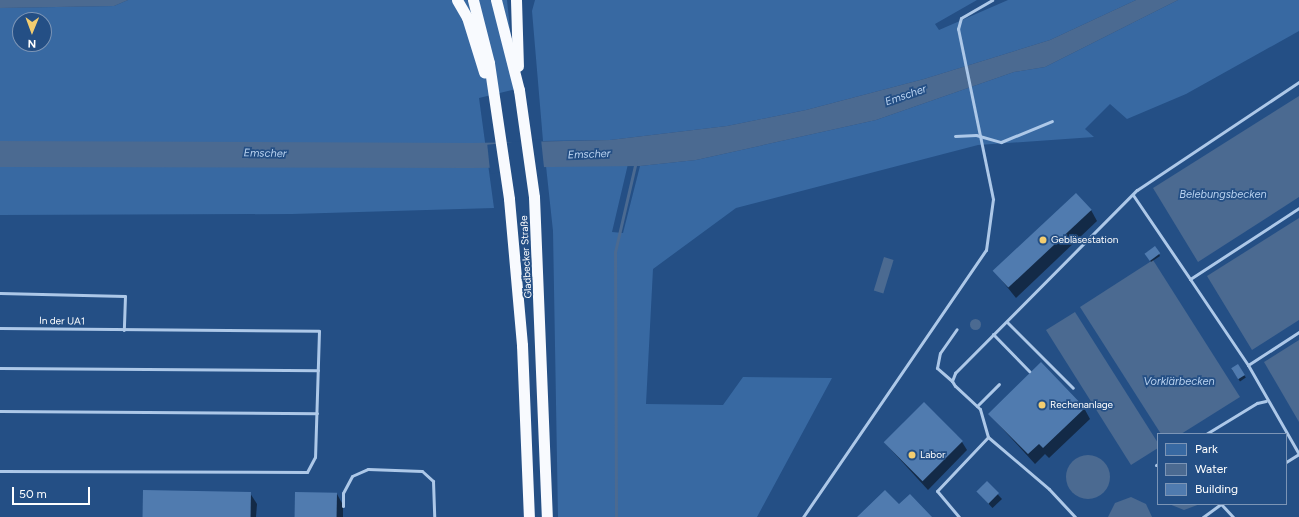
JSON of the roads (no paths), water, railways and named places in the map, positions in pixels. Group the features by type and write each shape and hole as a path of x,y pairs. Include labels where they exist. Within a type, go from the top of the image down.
{"highway":[{"path":"457,0 476,42 498,121"},
{"name":"Gladbecker Straße","path":"473,0 498,121 509,199 522,345 529,517"},
{"name":"Gladbecker Straße","path":"496,0 519,90 534,196 547,517"},
{"path":"516,0 519,90"}],"lane":[{"path":"803,517 986,250 993,200 982,137 960,40 961,18 992,0"},
{"path":"952,381 955,373 993,334 1007,322 1134,195 1299,82"},
{"path":"955,136 982,137 1001,142 1052,121"},
{"path":"1134,195 1248,365 1266,401 1286,433"},
{"path":"1190,279 1299,208"},
{"path":"0,294 125,296 124,330"},
{"path":"1007,322 1073,388"},
{"name":"In der UA1","path":"0,328 319,331 318,370"},
{"path":"957,329 940,354 937,368 977,406 988,437 1049,489 1075,517"},
{"path":"1248,365 1299,332"},
{"path":"993,334 1029,371"},
{"path":"0,368 318,370 317,413 312,466 307,472 296,474 0,471"},
{"path":"977,406 999,384"},
{"path":"1208,433 1257,403 1266,401"},
{"path":"0,411 317,413"},
{"path":"1287,435 1299,454 1287,461"},
{"path":"959,517 937,491 988,437"},
{"path":"343,506 343,494 352,476 368,469 422,471 433,481 434,517"},
{"path":"1203,517 1220,505"},
{"path":"1222,505 1233,517"}],"water":[{"path":"0,0 128,0 114,6 0,8"},
{"name":"Emscher","path":"1136,0 1178,0 1045,67 1014,72 876,120 696,160 640,166 471,168 0,167 0,141 472,143 610,140 727,126 806,110 924,79 1050,40"},
{"name":"Belebungsbecken","path":"1299,96 1299,197 1198,262 1153,188"},
{"path":"1299,218 1299,320 1252,350 1207,276"},
{"path":"884,257 894,260 883,293 874,290"},
{"name":"Vorklärbecken","path":"1153,260 1240,397 1183,433 1160,433 1080,307"},
{"path":"1075,312 1157,441 1157,449 1131,465 1046,330"},
{"path":"973,319 977,319 979,320 979,328 973,329 970,326 970,322"},
{"path":"1299,340 1299,422 1264,362"},
{"path":"1084,455 1092,455 1097,456 1104,461 1109,468 1109,486 1104,493 1097,498 1084,499 1076,496 1069,489 1066,481 1066,473 1069,465 1076,458"},
{"path":"1131,497 1146,504 1152,517 1108,517 1115,503"},
{"path":"1172,505 1197,505 1184,510"}],"waterway":[{"path":"616,517 615,252 636,161"}],"place":[{"name":"Gebläsestation","path":"1043,240"},
{"name":"Rechenanlage","path":"1042,405"},
{"name":"Labor","path":"912,455"}]}
